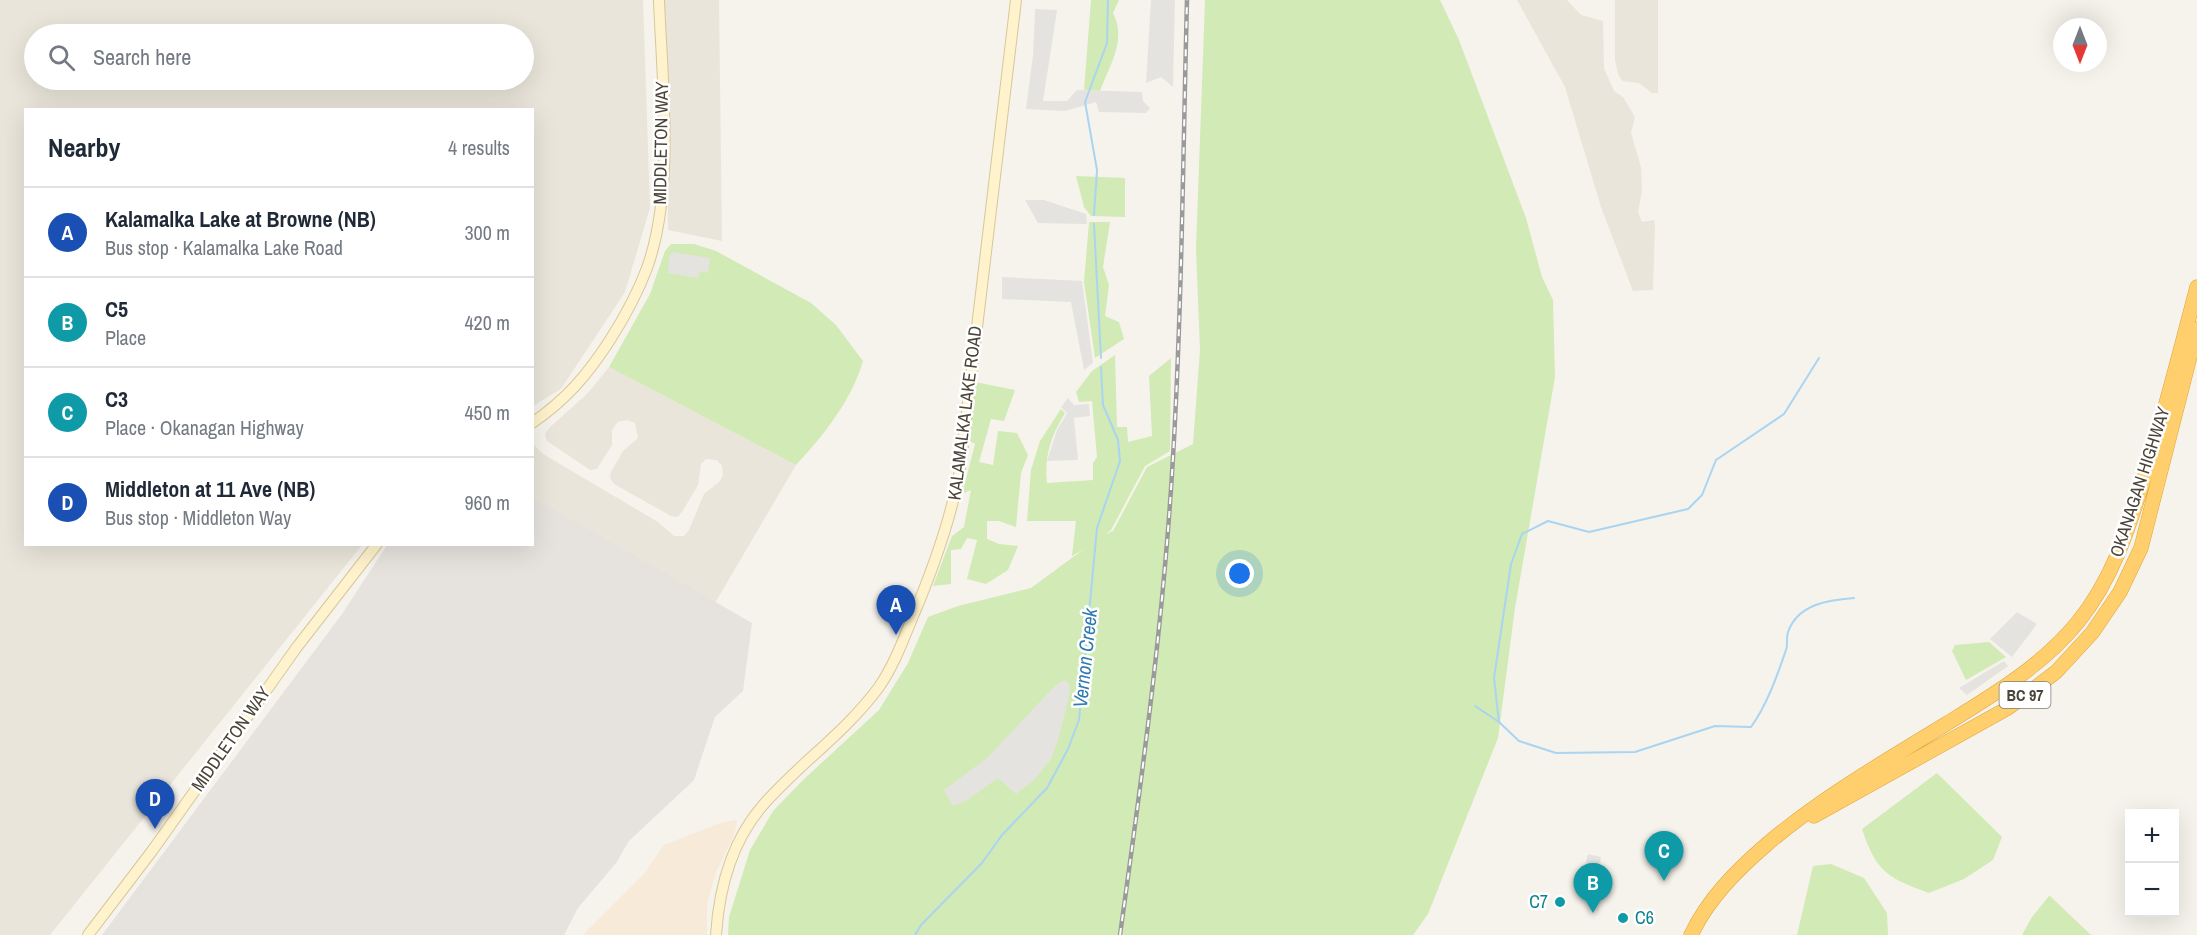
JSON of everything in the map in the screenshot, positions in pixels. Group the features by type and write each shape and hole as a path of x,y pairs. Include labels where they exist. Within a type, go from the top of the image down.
{"highway":[{"name":"OKANAGAN HIGHWAY","path":"1691,935 1701,915 1736,871 1803,814 1997,693 2044,658 2078,622 2104,583 2124,542 2152,452 2197,287"},
{"name":"OKANAGAN HIGHWAY","path":"1775,837 2008,708 2056,672 2092,633 2120,592 2141,548 2197,329"}],"main road":[{"name":"MIDDLETON WAY","path":"534,422 559,405 590,369 620,325 647,268 659,217 663,173 659,0"},
{"name":"KALAMALKA LAKE ROAD","path":"716,935 723,883 740,839 763,805 854,717 880,685 900,649 940,549 953,507 960,470 1016,0"},
{"name":"MIDDLETON WAY","path":"88,935 152,851 297,647 375,546"}],"shaded area":[{"path":"0,0 643,0 650,208 625,292 561,389 534,405 534,108 24,108 24,546 361,546 50,935 0,935"},
{"path":"665,0 719,0 722,241 668,230"},
{"path":"1151,0 1175,0 1173,87 1161,77 1146,83"},
{"path":"1517,0 1567,0 1581,15 1603,21 1604,68 1614,91 1623,97 1635,117 1631,133 1641,167 1642,191 1638,212 1642,222 1654,220 1655,224 1653,290 1633,291 1601,207 1565,87"},
{"path":"1615,0 1658,0 1658,93 1652,93 1639,83 1622,81 1618,74 1615,60"},
{"path":"1035,9 1057,10 1043,101 1067,101 1077,90 1142,92 1143,101 1150,108 1146,113 1099,112 1096,102 1065,111 1026,109 1033,55"},
{"path":"1025,200 1044,200 1086,214 1087,224 1038,223"},
{"path":"672,252 710,258 708,273 700,271 698,278 668,273 669,258"},
{"path":"1002,277 1082,281 1093,363 1084,370 1071,302 1002,299"},
{"path":"609,367 796,465 715,603 534,498 534,445 543,454 658,522 674,536 684,536 689,530 704,494 719,482 723,475 722,466 717,460 706,459 701,464 698,485 677,517 671,516 614,484 610,478 611,472 623,451 638,438 635,423 627,420 618,422 612,430 612,445 597,469 590,470 547,441 545,434 588,393"},
{"path":"1068,398 1074,405 1089,404 1090,416 1074,418 1078,460 1047,461 1057,430 1067,413 1061,407"},
{"path":"534,498 752,623 743,691 715,717 694,780 629,841 616,863 578,908 564,935 102,935 342,614 386,546 534,546"},
{"path":"2017,612 2037,624 2012,657 1990,639"},
{"path":"2004,661 2008,666 1967,695 1959,688"},
{"path":"1064,680 1069,683 1070,693 1058,740 1051,759 1034,780 1016,794 998,778 966,801 953,806 944,790 987,758 1055,686"},
{"path":"737,820 735,833 716,872 707,903 707,935 583,935 644,874 664,845 720,823"},
{"path":"1588,854 1601,857 1599,873 1601,879 1597,887 1581,883"}],"green space":[{"path":"1091,0 1119,0 1113,13 1118,33 1116,52 1100,91 1084,90"},
{"path":"1205,0 1440,0 1459,40 1526,218 1542,277 1553,300 1555,377 1515,608 1498,738 1428,914 1413,935 728,935 729,917 750,850 773,811 879,710 908,663 928,617 958,606 1031,588 1084,549 1072,556 1076,521 1027,521 1031,470 1040,441 1061,409 1065,413 1050,446 1047,483 1093,480 1093,463 1097,457 1092,401 1079,402 1076,392 1092,371 1115,355 1117,427 1127,427 1128,442 1152,436 1149,376 1171,358 1170,451 1145,466 1111,530 1106,534 1113,531 1147,467 1193,444 1200,350 1196,249"},
{"path":"1076,176 1125,178 1125,217 1091,216 1084,207"},
{"path":"1089,222 1110,222 1103,267 1109,285 1105,316 1119,322 1124,339 1095,358 1084,282"},
{"path":"671,244 694,244 716,251 811,303 836,325 863,361 852,390 836,417 796,465 609,367 650,294 665,251"},
{"path":"975,382 1015,390 1004,421 991,419 979,462 993,465 998,431 1017,433 1028,455 1021,473 1016,527 999,521 987,521 987,539 999,544 1018,546 1008,570 986,584 967,579 977,540 967,538 961,549 951,550 951,584 933,586 952,536 964,527 971,490 962,494 975,444 970,441"},
{"path":"1989,642 2006,657 1966,680 1952,651 1955,645"},
{"path":"1937,773 2002,837 1993,860 1964,879 1929,893 1903,883 1885,872 1873,855 1862,829"},
{"path":"1831,864 1864,878 1887,913 1888,935 1797,935 1813,866"},
{"path":"2049,896 2091,935 2022,935 2032,917"}],"waterway":[{"name":"Vernon Creek","path":"1094,215 1097,170 1085,102 1107,43 1108,0"},
{"name":"Vernon Creek","path":"1094,224 1101,358"},
{"path":"1499,722 1494,678 1511,564 1522,534 1548,521 1589,532 1688,509 1702,495 1716,460 1784,414 1819,358"},
{"name":"Vernon Creek","path":"915,935 921,925 982,863 1002,835 1047,788 1068,749 1079,720 1097,528 1120,461 1118,440 1103,405 1101,367"},
{"path":"1475,706 1499,722 1519,741 1556,753 1635,752 1715,726 1751,727 1775,680 1787,648 1788,632 1799,615 1806,609 1824,602 1854,598"}],"railway":[{"path":"1120,935 1151,697 1169,517 1178,343 1187,0"}],"place":[{"name":"Kalamalka Lake at Browne (NB)","path":"896,635"},
{"name":"Middleton at 11 Ave (NB)","path":"155,829"},
{"name":"C3","path":"1664,881"},
{"name":"C7","path":"1560,902"},
{"name":"C5","path":"1593,913"},
{"name":"C6","path":"1623,918"}]}
